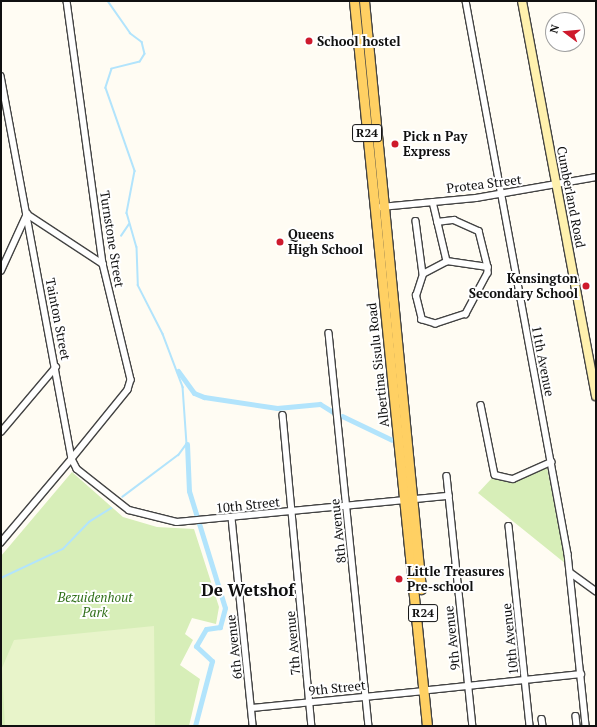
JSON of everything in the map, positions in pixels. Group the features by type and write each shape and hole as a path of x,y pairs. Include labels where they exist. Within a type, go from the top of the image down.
{"main road":[{"name":"Albertina Sisulu Road","path":"354,1 374,207 410,499"},
{"name":"Albertina Sisulu Road","path":"364,1 385,206 426,690 427,726"},
{"name":"Albertina Sisulu Road","path":"426,690 433,726"}],"street":[{"name":"Turnstone Street","path":"67,1 103,264 131,383 72,459"},
{"name":"11th Avenue","path":"466,1 571,573 586,726"},
{"name":"Cumberland Road","path":"522,1 596,396"},
{"name":"Tainton Street","path":"1,76 72,459"},
{"name":"Protea Street","path":"374,207 501,194 596,177"},
{"path":"433,202 447,261"},
{"path":"1,271 26,214 103,264"},
{"path":"416,221 423,274 416,294 418,311 422,320 436,324 466,314 482,287 488,267 478,230 454,220 437,222"},
{"path":"423,274 447,261 488,267"},
{"name":"8th Avenue","path":"329,333 369,726"},
{"path":"1,430 56,367"},
{"path":"481,405 491,466 496,475 513,479 551,462"},
{"name":"7th Avenue","path":"283,415 312,726"},
{"path":"1,543 72,459"},
{"name":"10th Street","path":"72,459 90,481 129,510 161,520 198,521 449,496"},
{"name":"9th Avenue","path":"447,476 472,726"},
{"name":"6th Avenue","path":"232,518 254,726"},
{"name":"10th Avenue","path":"509,526 530,726"},
{"path":"571,573 596,591"},
{"name":"9th Street","path":"252,708 581,674"},
{"path":"576,716 577,726"},
{"path":"542,719 543,726"}],"green space":[{"path":"547,467 566,564 478,493 492,478 511,483"},
{"name":"Bezuidenhout Park","path":"72,472 123,517 157,527 194,529 219,607 216,624 192,618 185,634 193,640 180,665 200,679 189,726 1,726 1,556"},
{"path":"154,626 155,726 5,726 2,668 14,640"}],"waterway":[{"path":"108,1 130,33 142,42 145,54 140,62 112,69 106,88 135,171 127,213 137,247 138,285 163,334 183,387 187,444 179,455 123,497"},
{"path":"121,236 129,224"},
{"path":"178,371 194,393 204,397 277,408 320,404 333,412"},
{"path":"342,416 392,440"},
{"path":"187,444 189,491 225,608 220,627 206,629 196,646 212,661 195,726"},
{"path":"1,578 63,549 89,522 111,508"}],"place":[{"name":"School hostel","path":"309,41"},
{"name":"Pick n Pay Express","path":"395,144"},
{"name":"Queens High School","path":"280,242"},
{"name":"Kensington Secondary School","path":"586,286"},
{"name":"Little Treasures Pre-school","path":"399,579"}],"district":[{"name":"De Wetshof","path":"248,590"}]}
